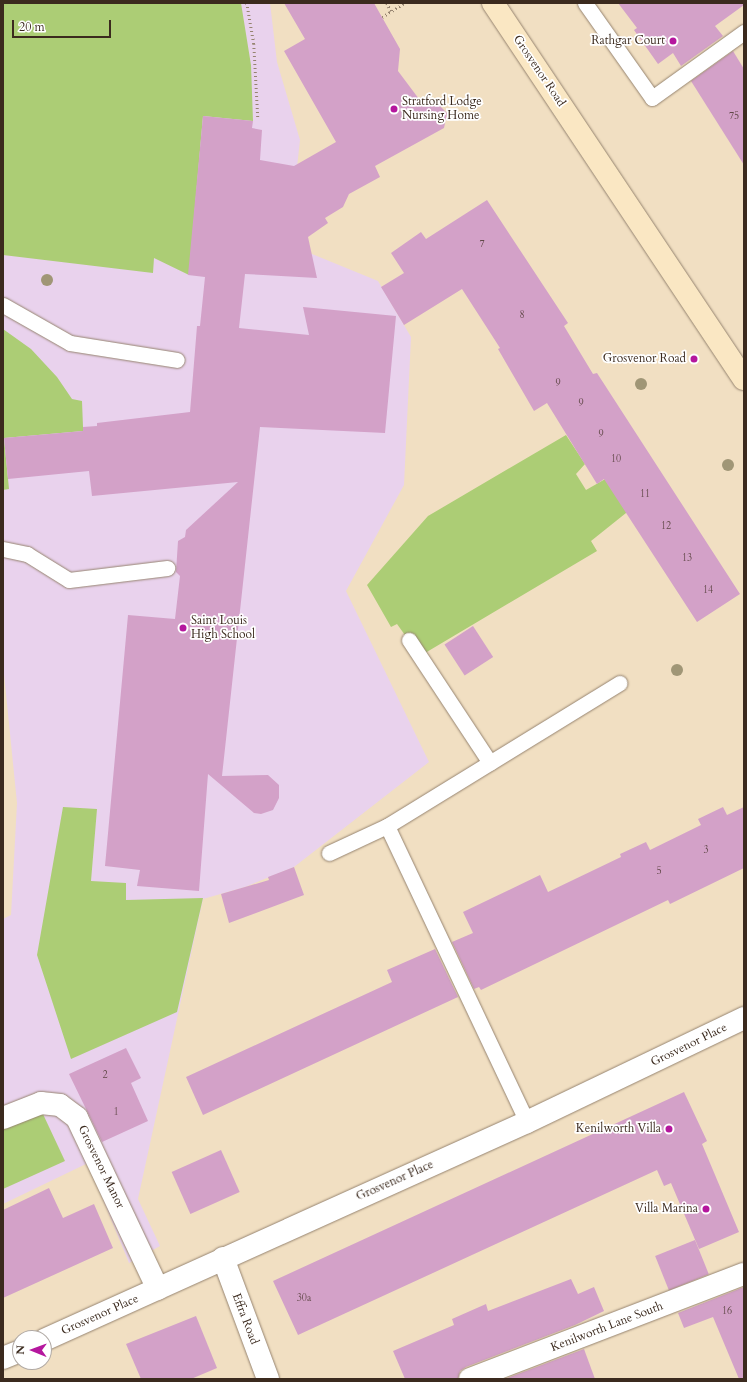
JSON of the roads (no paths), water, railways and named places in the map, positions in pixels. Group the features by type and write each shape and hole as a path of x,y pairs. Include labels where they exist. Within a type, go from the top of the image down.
{"street":[{"name":"Grosvenor Road","path":"493,3 744,379"},
{"name":"Grosvenor Place","path":"52,1336 158,1290 223,1258 527,1122 744,1018"},
{"name":"Grosvenor Manor","path":"3,1118 41,1103 60,1105 77,1118 158,1290"},
{"name":"Effra Road","path":"223,1258 268,1379"},
{"name":"Kenilworth Lane South","path":"470,1379 744,1274"}],"lane":[{"path":"585,3 652,98 744,32"},
{"path":"3,305 70,343 177,360"},
{"path":"3,548 27,554 69,580 167,568"},
{"path":"409,640 490,763"},
{"path":"329,853 387,826 619,683"},
{"path":"387,826 527,1122"}],"place":[{"name":"Rathgar Court","path":"673,41"},
{"name":"Stratford Lodge Nursing Home","path":"394,109"},
{"name":"Grosvenor Road","path":"694,359"},
{"name":"Saint Louis High School","path":"183,628"},
{"name":"Kenilworth Villa","path":"669,1129"},
{"name":"Villa Marina","path":"706,1209"}]}
